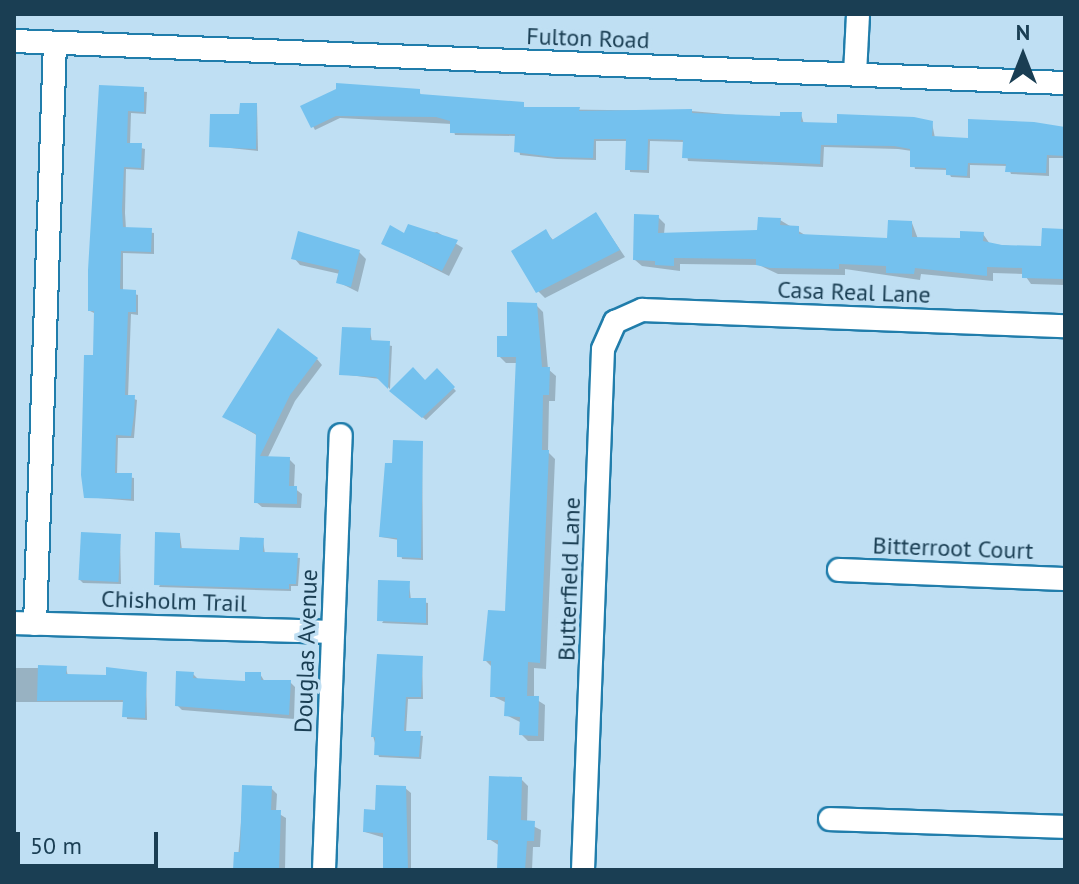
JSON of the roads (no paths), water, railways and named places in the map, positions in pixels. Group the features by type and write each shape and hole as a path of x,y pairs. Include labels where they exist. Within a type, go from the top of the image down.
{"street":[{"path":"855,74 858,14"},
{"name":"Fulton Road","path":"14,41 1065,83"},
{"path":"24,623 55,43"},
{"name":"Casa Real Lane","path":"642,310 1065,326"},
{"name":"Butterfield Lane","path":"583,870 603,349 615,322 642,310"},
{"name":"Douglas Avenue","path":"324,870 341,435"},
{"name":"Bitterroot Court","path":"839,570 1065,579"},
{"name":"Chisholm Trail","path":"24,623 333,632"},
{"path":"830,819 1065,827"}]}
